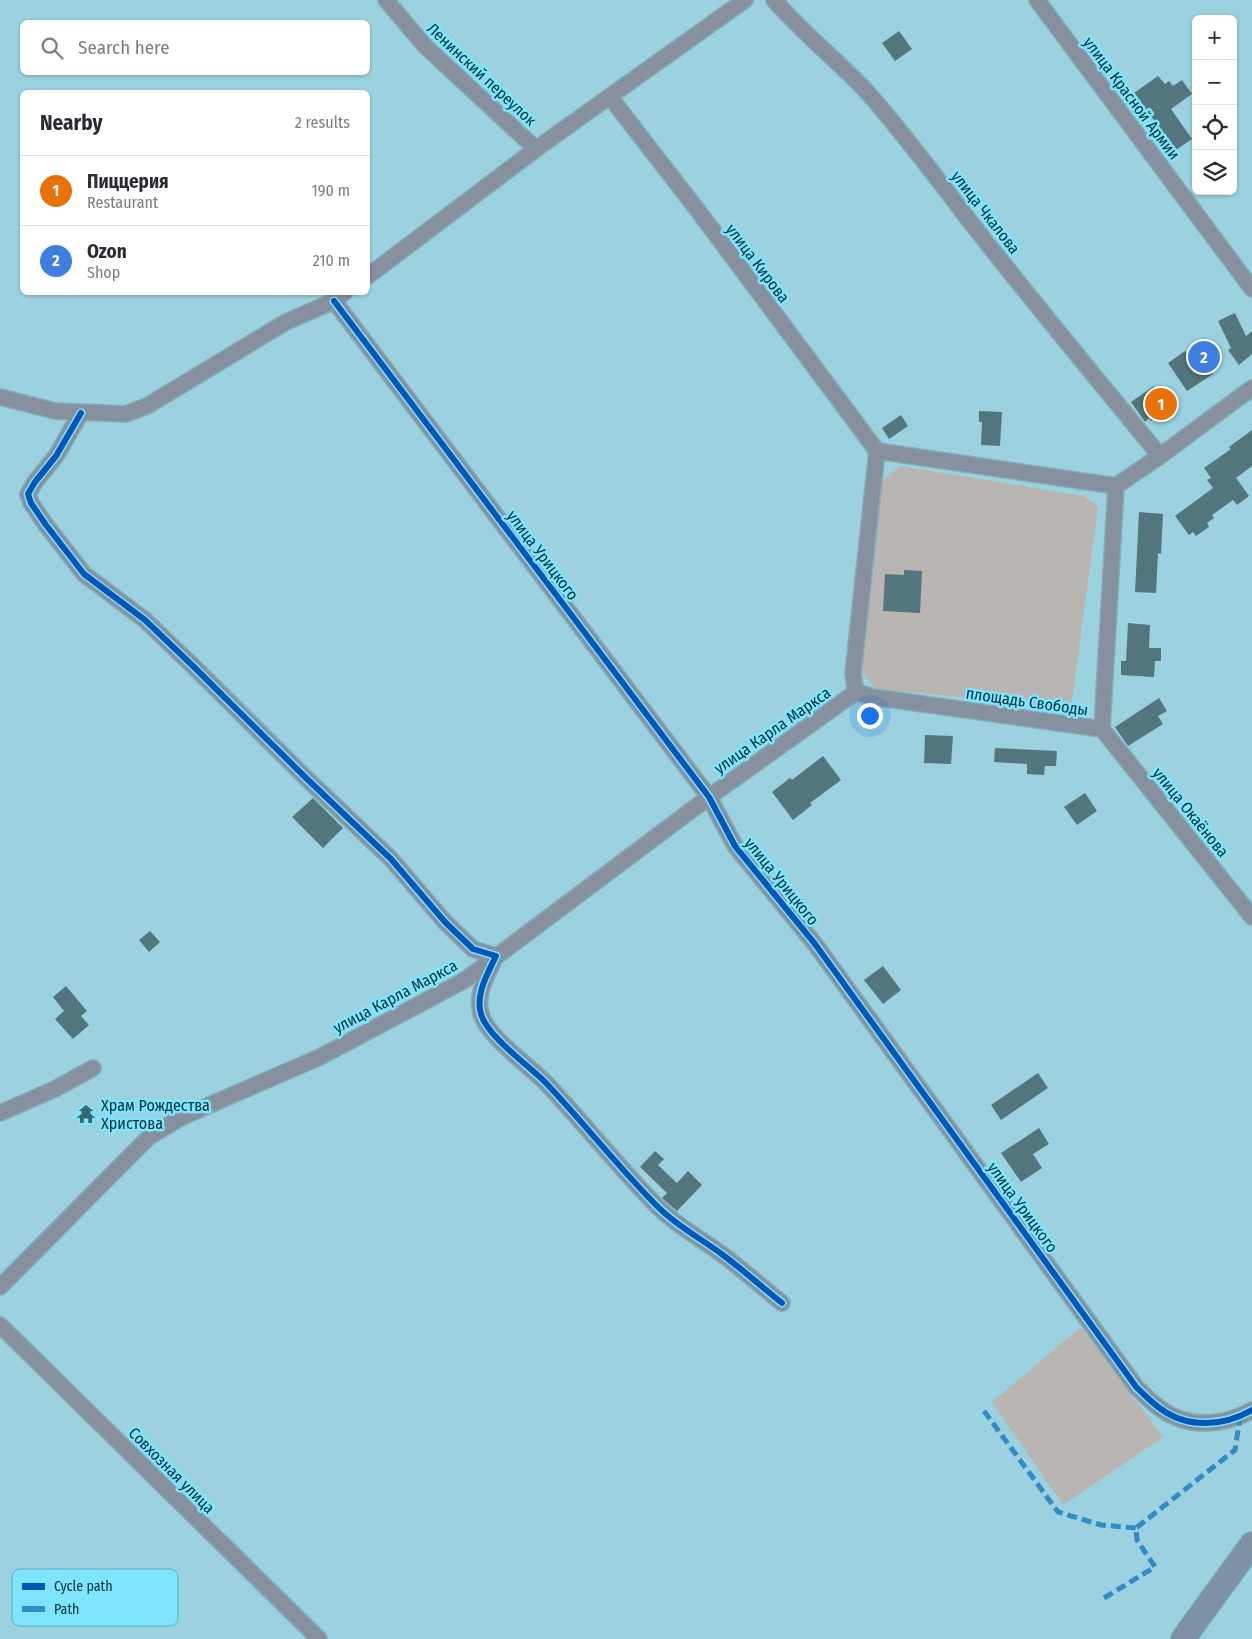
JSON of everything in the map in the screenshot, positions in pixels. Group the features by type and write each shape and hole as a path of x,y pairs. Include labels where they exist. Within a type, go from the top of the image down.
{"main road":[{"path":"1183,1639 1252,1544"}],"street":[{"name":"Ленинский переулок","path":"386,0 425,46 536,149"},
{"path":"370,274 536,149 745,0"},
{"name":"улица Чкалова","path":"774,0 792,21 868,93 903,134 979,232 1160,456"},
{"name":"улица Красной Армии","path":"1037,0 1252,289"},
{"name":"улица Кирова","path":"610,97 699,212 877,451"},
{"path":"0,397 55,411 126,414 147,406 286,322 339,297"},
{"name":"улица Урицкого","path":"339,297 709,797 735,846 815,944 1137,1388 1162,1410 1186,1422 1209,1424 1246,1414"},
{"path":"856,692 853,674 877,451 1116,486 1252,388"},
{"path":"81,412 56,456 28,494 31,503 84,574 144,620 391,859 445,922 473,950 496,956 482,988 480,1000 480,1013 494,1034 543,1081 654,1203 679,1225 723,1255 782,1303"},
{"name":"площадь Свободы","path":"856,692 873,697 1102,729 1116,486"},
{"name":"улица Карла Маркса","path":"0,1287 149,1137 182,1118 320,1057 465,980 709,797 856,692"},
{"name":"улица Окаёнова","path":"1102,729 1252,917"},
{"path":"0,1113 55,1090 93,1068"},
{"name":"Совхозная улица","path":"0,1325 319,1639"}],"shaded area":[{"path":"900,466 1084,496 1098,507 1071,708 876,689 861,671 882,482"},
{"path":"1081,1327 1163,1437 1063,1505 992,1402"}],"building":[{"path":"899,31 912,49 895,61 882,43"},
{"path":"1158,76 1165,84 1169,81 1173,86 1182,80 1192,94 1171,109 1192,139 1176,150 1134,93"},
{"path":"1235,313 1246,336 1252,331 1252,354 1239,365 1228,350 1231,348 1218,321"},
{"path":"1185,351 1190,359 1198,353 1213,374 1187,391 1168,363"},
{"path":"1154,386 1169,408 1151,421 1149,418 1145,422 1131,402"},
{"path":"979,411 1002,412 1000,446 981,445 982,422 979,422"},
{"path":"901,415 908,426 889,439 882,428"},
{"path":"1252,430 1252,466 1236,478 1249,496 1237,505 1233,500 1212,515 1214,518 1207,523 1209,527 1196,536 1193,532 1189,535 1175,516 1213,488 1207,480 1211,478 1204,468 1231,449 1229,447"},
{"path":"1139,512 1163,514 1161,554 1158,553 1156,593 1135,592"},
{"path":"904,570 922,571 920,613 883,611 885,574 904,575"},
{"path":"1128,623 1150,625 1149,648 1161,648 1161,661 1155,661 1154,677 1121,675 1121,661 1126,661"},
{"path":"1159,698 1167,711 1158,716 1163,724 1128,746 1115,727"},
{"path":"925,735 953,736 951,764 924,763"},
{"path":"995,748 1057,751 1056,766 1045,766 1044,775 1027,774 1027,764 994,762"},
{"path":"823,756 841,780 810,803 812,805 793,820 772,792 790,778 792,780"},
{"path":"1085,793 1097,811 1077,825 1064,807"},
{"path":"313,798 343,828 323,848 292,817"},
{"path":"150,931 160,942 149,952 139,940"},
{"path":"883,966 901,990 883,1004 864,980"},
{"path":"66,986 87,1011 81,1016 89,1025 73,1039 55,1019 64,1011 53,997"},
{"path":"1038,1073 1048,1088 1001,1120 991,1105"},
{"path":"1039,1128 1049,1144 1033,1154 1042,1168 1021,1182 1001,1153"},
{"path":"655,1151 664,1159 658,1165 677,1183 688,1171 702,1185 677,1211 662,1198 667,1193 640,1167"}],"marked path":[{"path":"984,1411 1058,1512 1101,1525 1136,1528"},
{"path":"1104,1598 1155,1567 1137,1540 1136,1528 1235,1450 1240,1417"}],"cycle path":[{"path":"334,301 709,797 735,846 815,944 1137,1388 1161,1409 1183,1420 1206,1423 1218,1422 1252,1410"},
{"path":"81,413 56,456 28,494 31,503 46,525 84,574 145,620 195,668 391,859 445,922 473,949 496,956 483,984 480,999 481,1014 491,1032 545,1082 662,1211 730,1261 782,1303"}],"place":[{"name":"Ozon","path":"1204,357"},
{"name":"Пиццерия","path":"1161,404"},
{"name":"Храм Рождества Христова","path":"86,1114"}]}
